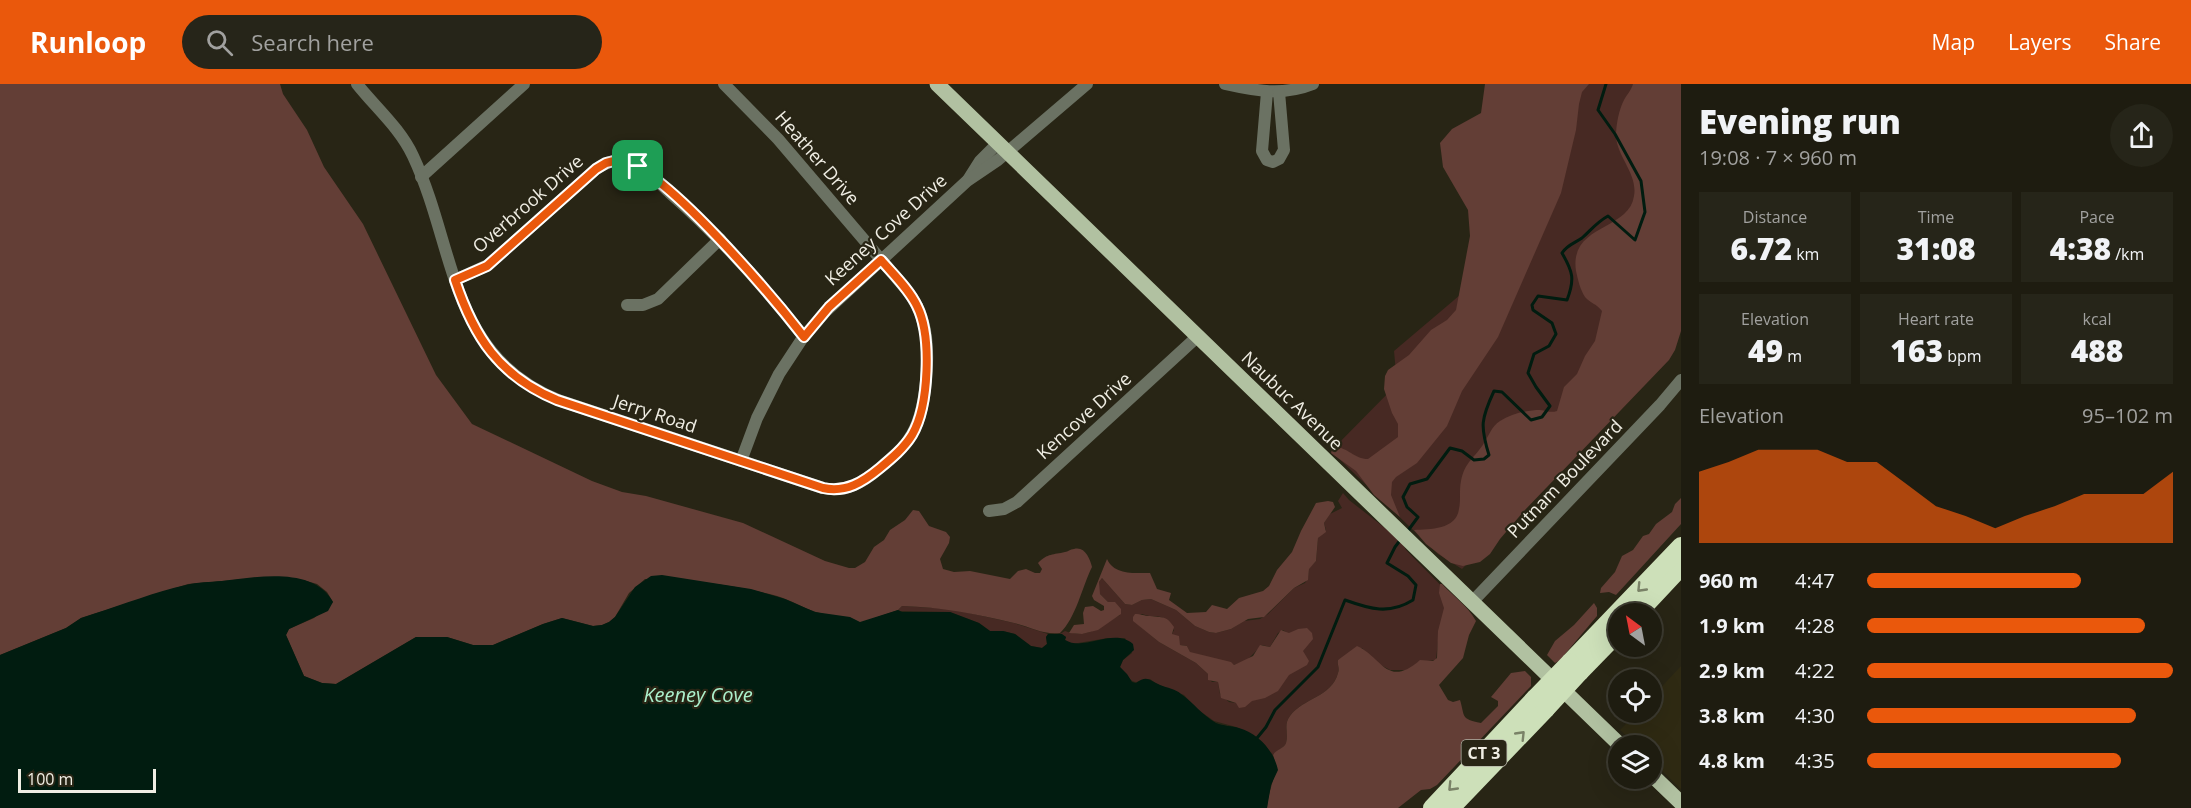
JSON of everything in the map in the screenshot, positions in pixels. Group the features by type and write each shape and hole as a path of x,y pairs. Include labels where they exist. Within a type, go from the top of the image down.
{"highway":[{"name":"CT 3","path":"1432,808 1541,703 1681,546"},
{"path":"1648,603 1681,567"},
{"path":"1658,592 1681,577"},
{"name":"CT 3","path":"1575,667 1608,641"},
{"name":"CT 3","path":"1451,808 1541,703"}],"main road":[{"name":"Naubuc Avenue","path":"937,84 1610,735"},
{"path":"1662,785 1681,803"}],"street":[{"name":"Jerry Road","path":"357,84 403,138 421,177 467,314 481,339 500,363 528,385 561,401 823,488 842,489 858,484 870,477 908,441 919,421 924,404 925,330 915,302 881,260"},
{"path":"421,177 524,84"},
{"name":"Heather Drive","path":"724,84 782,144 881,260"},
{"name":"Keeney Cove Drive","path":"741,461 768,395 804,337 829,307 968,181 980,161 1003,148 1087,84"},
{"path":"1225,84 1273,92 1295,90 1313,84"},
{"path":"1273,92 1284,150 1279,159 1274,162 1267,160 1262,151 1273,92"},
{"name":"Overbrook Drive","path":"455,280 487,266 596,169 613,161 629,162 642,168 720,239 804,337"},
{"path":"627,305 645,305 658,299 720,239"},
{"name":"Kencove Drive","path":"989,512 1015,504 1197,337"},
{"name":"Putnam Boulevard","path":"1473,601 1660,405 1681,380"}],"shaded area":[{"path":"0,84 280,84 283,94 307,130 324,167 363,224 436,375 472,424 592,481 622,492 646,496 743,523 825,561 849,568 855,568 865,562 874,547 884,540 890,530 905,520 913,510 919,511 929,526 946,532 950,537 940,559 943,569 954,572 970,571 1010,579 1018,571 1026,569 1040,573 1042,569 1038,563 1048,556 1081,549 1088,557 1092,567 1075,611 1060,633 1042,632 1014,623 945,609 902,606 898,610 860,623 816,612 777,596 744,588 645,579 629,593 615,617 602,625 593,626 562,618 493,645 473,645 447,637 416,637 336,684 322,683 304,676 286,635 289,629 314,618 333,602 327,592 317,584 303,580 267,577 188,584 81,618 66,628 0,655"},
{"path":"1485,84 1589,84 1582,92 1576,130 1561,193 1498,337 1462,391 1447,426 1417,463 1392,482 1391,495 1400,517 1374,495 1356,471 1331,453 1333,447 1338,447 1368,459 1398,437 1398,424 1384,389 1385,376 1388,370 1409,355 1431,330 1447,320 1456,310 1470,236 1468,210 1443,167 1440,143 1452,129 1481,113"},
{"path":"1527,84 1681,84 1681,164 1660,365 1462,569 1438,554 1331,451 1397,384 1394,351 1460,295"},
{"path":"1633,84 1681,84 1681,331 1675,350 1669,360 1524,511 1490,554 1480,562 1463,566 1451,563 1426,544 1414,530 1441,527 1453,521 1459,509 1460,484 1465,469 1495,426 1500,421 1519,413 1535,410 1557,411 1564,387 1577,374 1595,341 1602,311 1585,297 1582,291 1576,271 1576,256 1581,244 1590,236 1622,216 1630,207 1634,196 1633,180 1617,144 1616,136 1621,108"},
{"path":"1343,493 1394,535 1398,535 1406,550 1469,614 1438,641 1436,660 1418,662 1409,670 1390,670 1377,663 1362,648 1338,660 1339,671 1335,681 1324,692 1302,705 1290,716 1287,723 1286,743 1273,755 1263,743 1250,734 1236,727 1214,721 1197,709 1184,695 1150,679 1132,681 1120,667 1123,660 1132,653 1125,638 1108,638 1072,644 1060,634 1065,631 1088,633 1120,615 1114,602 1108,602 1099,593 1099,582 1102,578 1125,604 1132,605 1151,599 1176,610 1195,626 1209,632 1216,633 1231,629 1244,621 1260,619 1294,588 1305,583 1309,568 1316,561 1318,538 1326,530 1324,523 1330,514 1342,508 1338,501","holes":["1142,614 1165,620 1174,630 1172,634 1180,645 1187,646 1190,653 1234,665 1247,660 1262,645 1270,647 1278,633 1283,630 1289,634 1298,629 1236,703 1229,702 1220,694 1218,682 1212,682 1208,674 1196,663 1159,642 1133,619"]},
{"path":"1681,498 1681,524 1616,595 1609,592 1600,593 1601,588 1615,572 1622,556 1633,550 1643,536 1649,534 1656,524 1672,512 1675,504"},
{"path":"1333,502 1335,507 1324,523 1326,532 1318,538 1316,561 1309,569 1308,580 1294,588 1264,617 1248,619 1231,629 1216,633 1209,632 1195,626 1176,610 1151,599 1132,605 1125,604 1102,578 1099,582 1100,594 1108,602 1115,602 1121,609 1121,614 1098,630 1082,634 1069,633 1074,625 1084,624 1085,607 1093,606 1101,611 1104,610 1104,606 1092,596 1107,559 1114,568 1119,570 1131,573 1150,573 1157,589 1171,593 1169,600 1187,613 1206,612 1212,605 1227,609 1239,598 1263,591 1269,586 1277,570 1292,552 1316,503"},
{"path":"1440,584 1464,606 1476,621 1469,635 1463,658 1439,685 1448,700 1453,702 1460,700 1464,716 1481,723 1498,706 1498,701 1491,697 1511,673 1525,671 1531,677 1531,686 1437,785 1421,790 1398,808 1267,808 1275,768 1273,755 1286,743 1288,719 1302,705 1330,687 1339,670 1338,660 1357,646 1392,671 1400,672 1420,660 1433,661 1437,658 1438,631 1444,608 1439,593"},
{"path":"1594,603 1597,616 1555,663 1547,655 1555,641"},
{"path":"902,606 951,609 1014,623 1048,634 1047,644 1042,648 1031,646 1015,634 990,631 979,623 950,612 898,610"},
{"path":"1135,614 1166,619 1174,627 1172,634 1179,636 1180,645 1187,646 1190,652 1231,662 1234,665 1253,656 1260,645 1270,647 1281,630 1289,633 1307,628 1312,633 1313,639 1303,651 1309,661 1307,665 1289,675 1278,691 1239,708 1236,703 1221,698 1218,682 1208,680 1208,674 1196,663 1159,642 1133,621"},
{"path":"1681,666 1681,789 1662,771 1662,735 1625,735 1620,730 1627,723 1662,723 1662,686"}],"water":[{"name":"Keeney Cove","path":"662,575 751,589 785,599 815,612 850,617 860,622 898,610 902,612 950,612 979,623 990,631 1015,634 1031,646 1042,648 1047,644 1048,634 1062,634 1066,637 1065,640 1073,643 1108,638 1125,639 1133,644 1134,650 1123,660 1120,667 1132,682 1148,679 1177,691 1216,723 1246,730 1259,738 1273,756 1278,770 1271,785 1267,808 0,808 0,655 66,628 81,618 190,584 267,576 298,578 324,591 333,602 328,611 289,629 286,635 304,676 322,683 336,684 416,637 447,637 473,645 493,645 562,618 593,626 602,625 615,617 635,587 651,576"}],"waterway":[{"path":"1407,532 1418,517 1407,507 1403,497 1410,484 1427,479 1450,448 1462,451 1474,460 1484,459 1489,455 1483,423 1494,391 1502,392 1531,420 1542,417 1550,406 1528,373 1534,354 1549,346 1556,334 1552,323 1533,310 1532,305 1538,296 1567,300 1572,276 1562,253 1564,250 1608,216 1635,240 1645,212 1641,181 1615,134 1598,110 1606,84"},
{"path":"1257,738 1275,710 1318,667 1345,600 1379,609 1396,608 1413,600 1416,585 1408,576 1387,563 1401,539"}],"route":[{"path":"618,160 638,166 717,236 804,337 829,307 881,260 908,292 920,312 925,333 924,404 917,426 907,443 870,477 845,489 831,490 566,403 545,395 521,381 488,349 469,319 455,280 487,266 598,167 618,160"}]}
